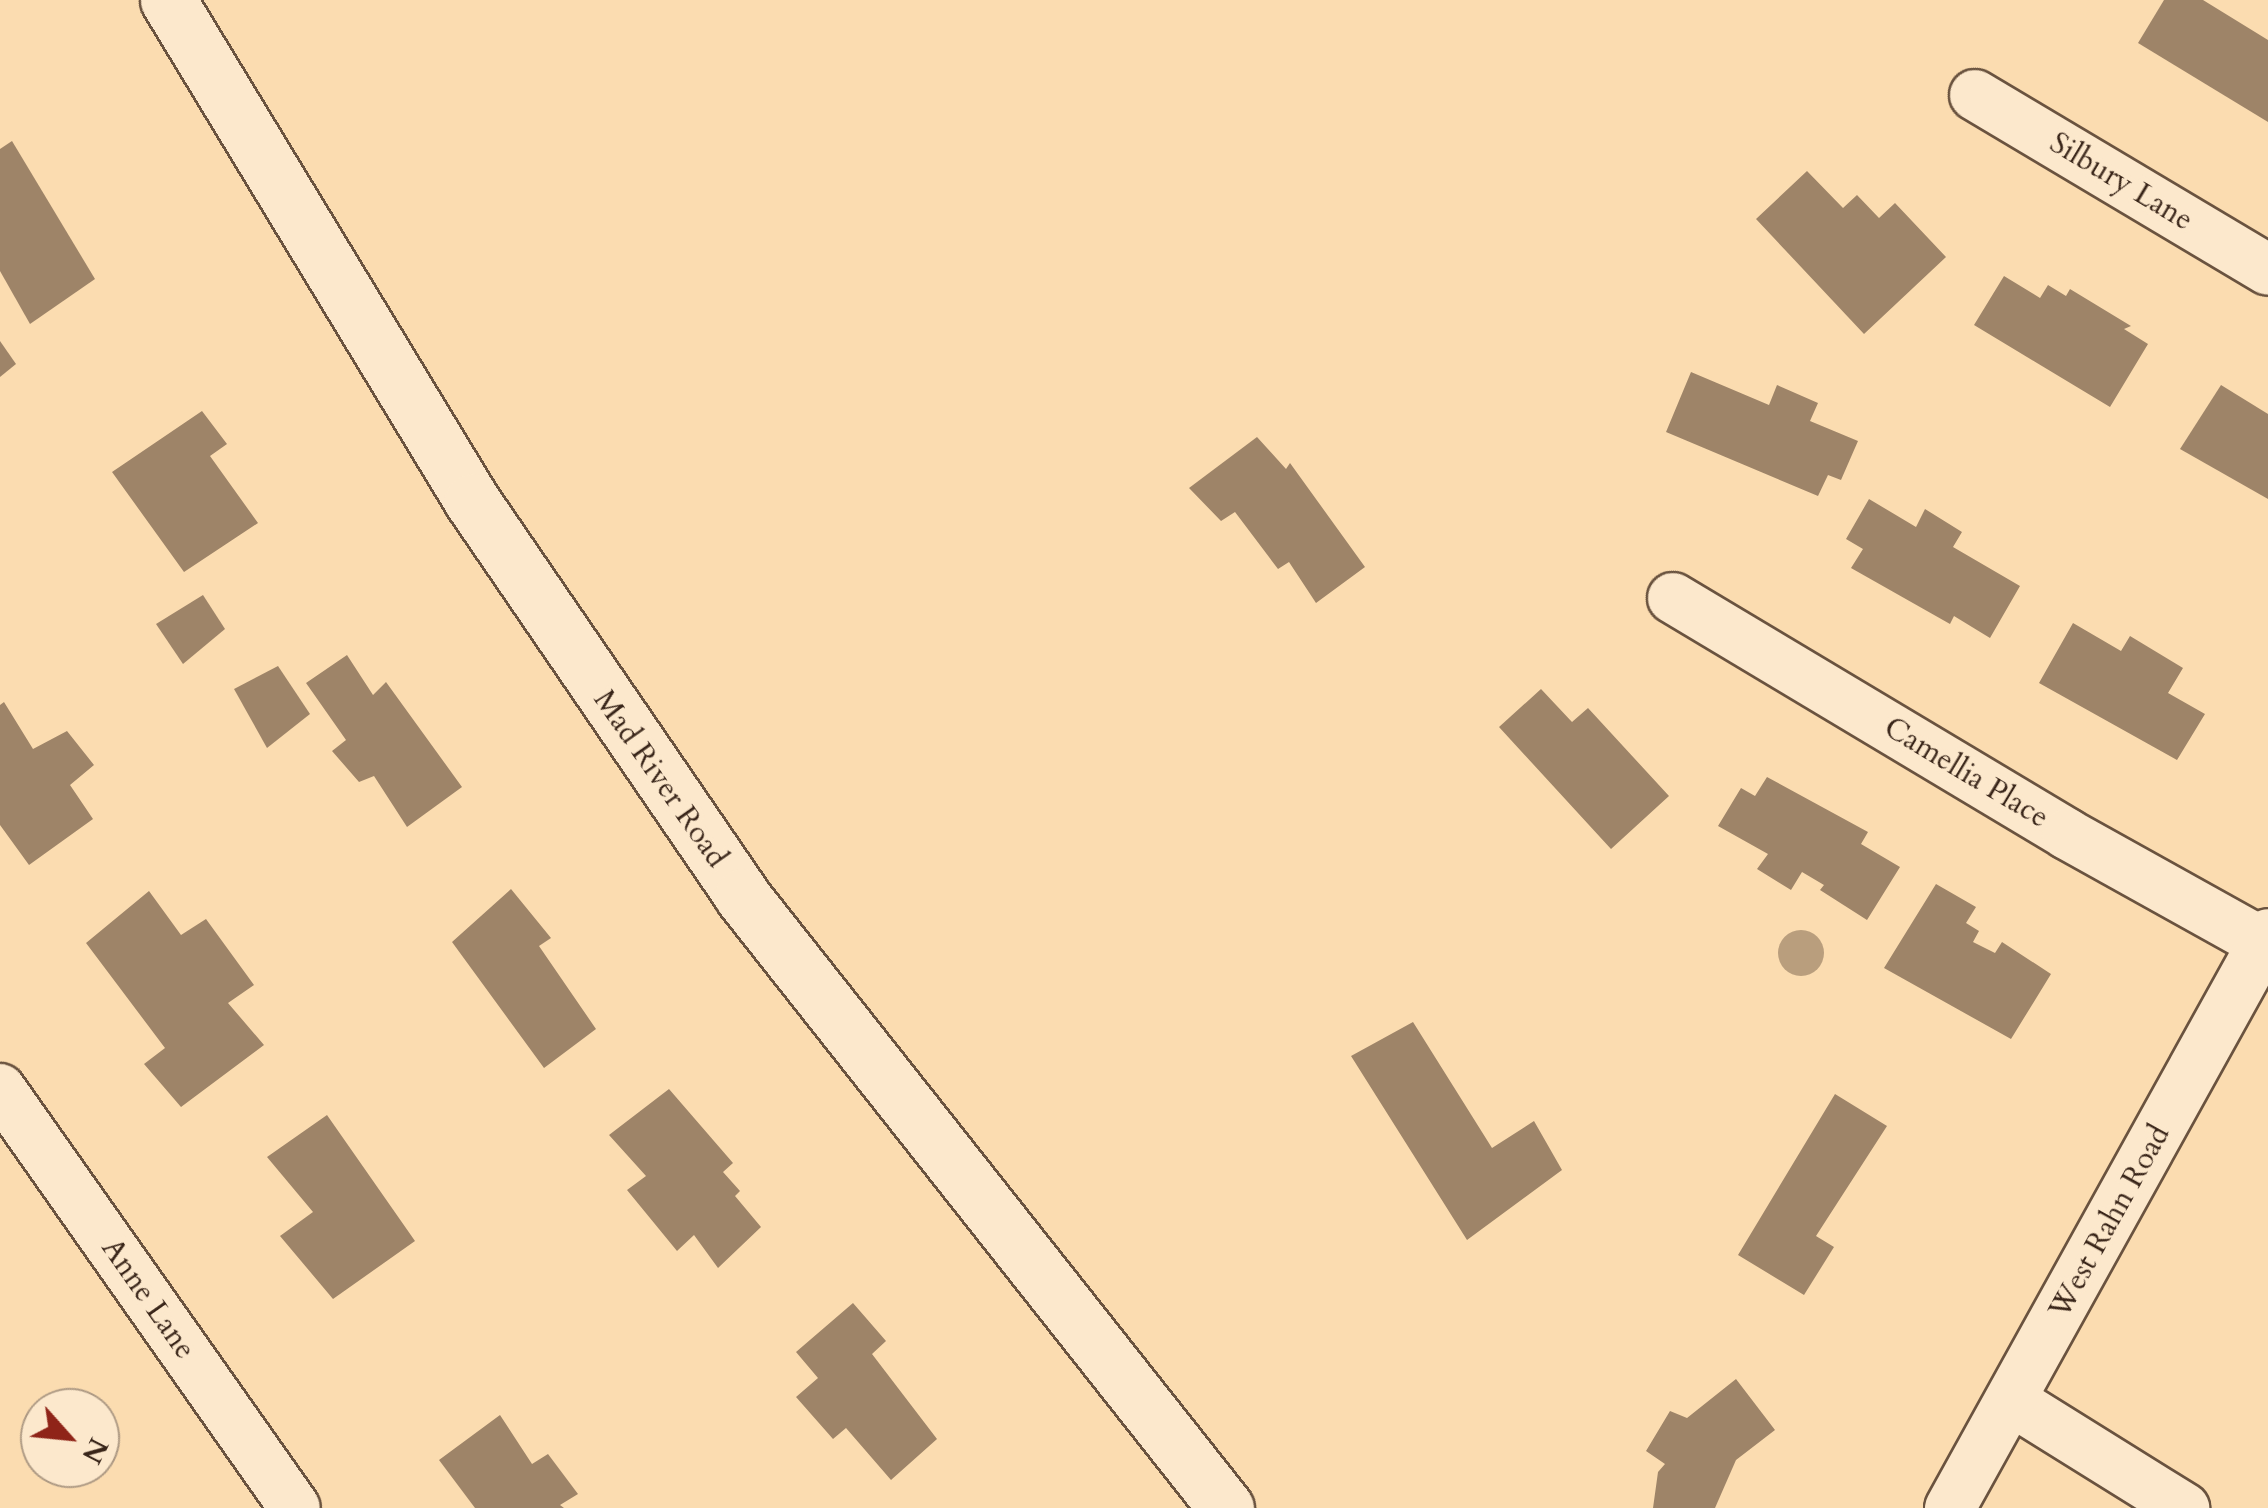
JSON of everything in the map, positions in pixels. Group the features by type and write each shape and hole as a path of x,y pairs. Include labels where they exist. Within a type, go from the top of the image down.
{"street":[{"name":"Mad River Road","path":"168,0 278,189 472,501 742,896 1226,1508"},
{"name":"Silbury Lane","path":"1975,95 2268,270"},
{"name":"Camellia Place","path":"1673,598 2067,834 2266,938"},
{"name":"West Rahn Road","path":"1950,1508 2266,938"},
{"name":"Anne Lane","path":"0,1089 295,1508"},
{"path":"2012,1401 2184,1508"}],"shaded area":[{"path":"1801,930 1817,937 1824,953 1817,969 1801,976 1785,969 1778,953 1785,937"}],"building":[{"path":"2164,0 2203,0 2268,40 2268,122 2138,43"},
{"path":"12,141 95,279 30,324 0,271 0,149"},
{"path":"1807,171 1843,208 1857,195 1879,218 1895,203 1946,257 1864,334 1756,219"},
{"path":"2004,276 2040,298 2048,285 2066,296 2070,289 2131,326 2124,329 2148,344 2110,407 1974,325"},
{"path":"0,341 16,364 0,377"},
{"path":"1691,372 1769,405 1777,385 1818,403 1810,421 1858,441 1841,480 1828,475 1818,496 1666,432"},
{"path":"2221,385 2268,414 2268,499 2180,449"},
{"path":"202,411 227,444 210,456 258,523 184,572 112,472"},
{"path":"1257,437 1286,469 1290,463 1365,567 1316,603 1289,562 1278,569 1235,512 1221,521 1189,488"},
{"path":"1869,499 1916,527 1925,509 1962,532 1953,547 2020,586 1990,638 1954,616 1950,624 1851,568 1863,549 1846,539"},
{"path":"203,595 225,629 183,664 156,624"},
{"path":"2073,623 2121,651 2130,636 2183,668 2168,693 2205,714 2177,760 2039,683"},
{"path":"347,655 373,695 386,682 462,787 407,827 374,776 359,782 332,751 346,740 306,683"},
{"path":"278,666 310,714 267,748 234,689"},
{"path":"1541,689 1572,722 1588,708 1669,796 1611,849 1499,727"},
{"path":"4,702 33,749 67,731 94,765 70,785 93,819 29,865 0,825 0,705"},
{"path":"1767,777 1868,832 1861,844 1900,867 1867,920 1820,890 1824,885 1802,872 1791,890 1757,869 1768,854 1718,826 1741,788 1755,796"},
{"path":"1936,884 1976,907 1966,923 1979,931 1973,942 1995,953 2002,942 2051,974 2011,1039 1884,968"},
{"path":"511,889 551,938 539,946 596,1029 544,1068 452,942"},
{"path":"149,891 181,935 206,919 254,985 228,1003 264,1045 181,1107 144,1064 165,1048 86,943"},
{"path":"1413,1022 1492,1148 1534,1121 1562,1170 1467,1240 1351,1056"},
{"path":"669,1089 733,1163 723,1172 740,1191 735,1196 761,1227 718,1268 694,1235 677,1251 627,1190 646,1176 609,1135"},
{"path":"1835,1094 1887,1126 1816,1236 1834,1247 1804,1295 1738,1255"},
{"path":"327,1115 415,1241 333,1299 280,1236 313,1212 267,1157"},
{"path":"853,1303 886,1341 872,1354 937,1439 891,1480 846,1428 833,1439 796,1397 818,1378 796,1352"},
{"path":"1736,1379 1775,1430 1736,1460 1715,1508 1653,1508 1658,1472 1665,1464 1646,1451 1670,1411 1687,1418"},
{"path":"500,1415 532,1464 548,1454 578,1494 560,1505 564,1508 475,1508 439,1460"}]}
